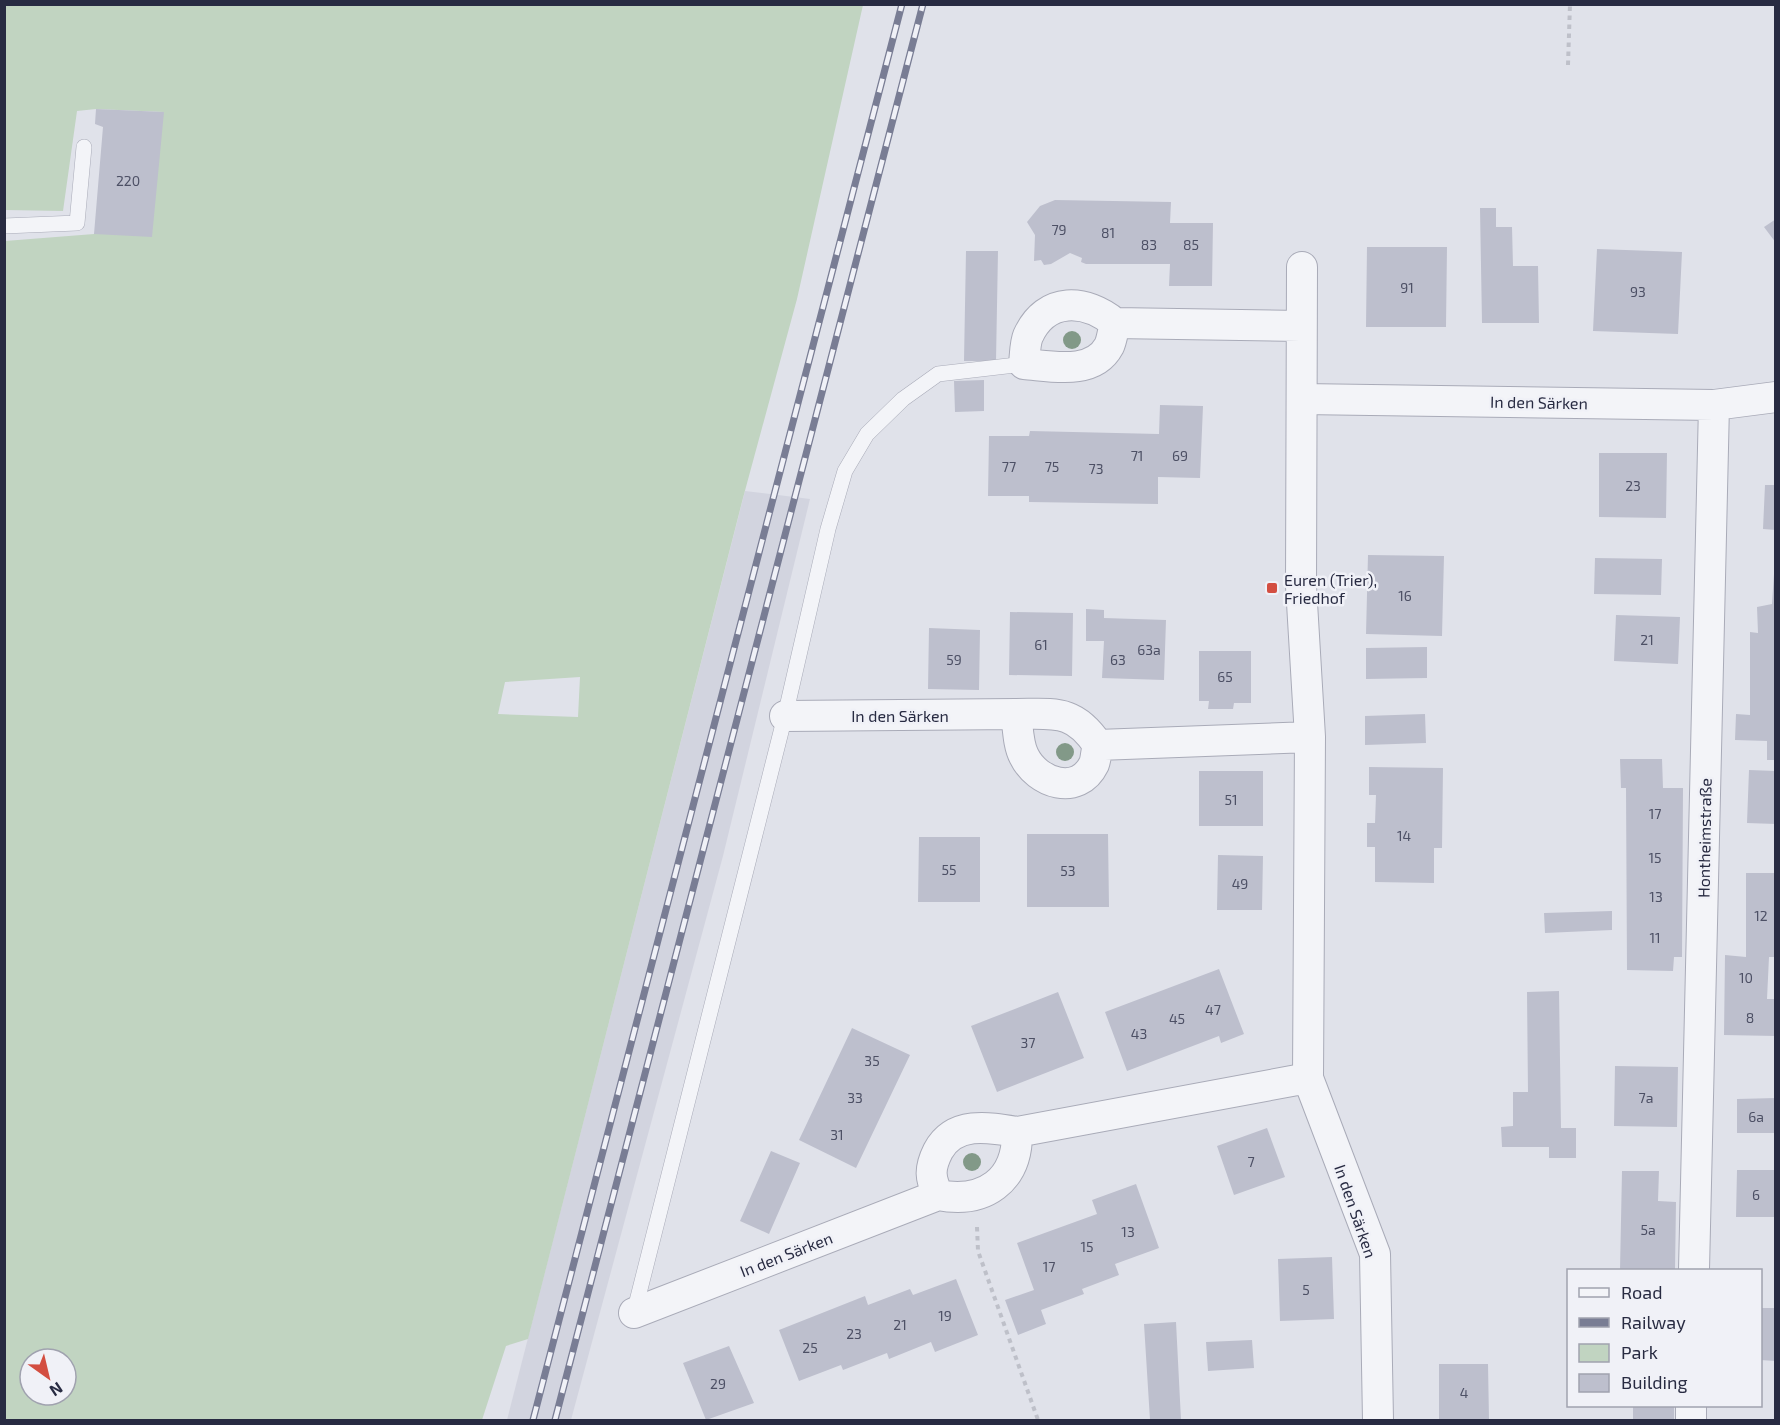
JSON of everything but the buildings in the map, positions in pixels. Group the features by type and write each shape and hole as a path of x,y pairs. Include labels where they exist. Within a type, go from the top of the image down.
{"street":[{"name":"In den Särken","path":"1302,267 1300,326 1301,586 1310,737 1308,1078 1375,1254 1378,1420"},
{"path":"1115,323 1109,346 1095,363 1070,367 1023,364 1028,336 1045,313 1070,304 1099,310 1115,323 1300,326"},
{"name":"In den Särken","path":"1302,399 1714,405 1776,397"},
{"name":"Hontheimstraße","path":"1694,1269 1714,405"},
{"path":"1016,714 1023,756 1044,780 1064,784 1084,777 1094,764 1098,746 1310,737"},
{"name":"In den Särken","path":"785,716 1060,714 1078,721 1098,746"},
{"path":"938,1195 930,1176 933,1161 940,1146 954,1132 989,1127 1017,1132 1308,1078"},
{"name":"In den Särken","path":"634,1313 938,1195 958,1199 975,1195 1003,1179 1017,1150 1017,1132"}],"lane":[{"path":"4,226 76,223 84,147"},
{"path":"634,1313 785,716 828,529 845,471 867,434 903,399 938,374 1023,364"}],"path":[{"path":"1568,65 1570,4"},
{"path":"975,1195 978,1251 1038,1420"}],"shaded area":[{"path":"745,491 810,499 723,856 571,1420 507,1420"}],"green space":[{"path":"5,5 863,5 797,299 743,498 528,1339 506,1346 482,1420 5,1420 5,241 94,234 164,112 96,109 77,111 63,211 5,210","holes":["580,677 578,717 498,714 505,682"]}],"railway":[{"path":"533,1420 902,4"},
{"path":"555,1420 923,4"}],"place":[{"name":"Euren (Trier), Friedhof","path":"1272,588"}]}
